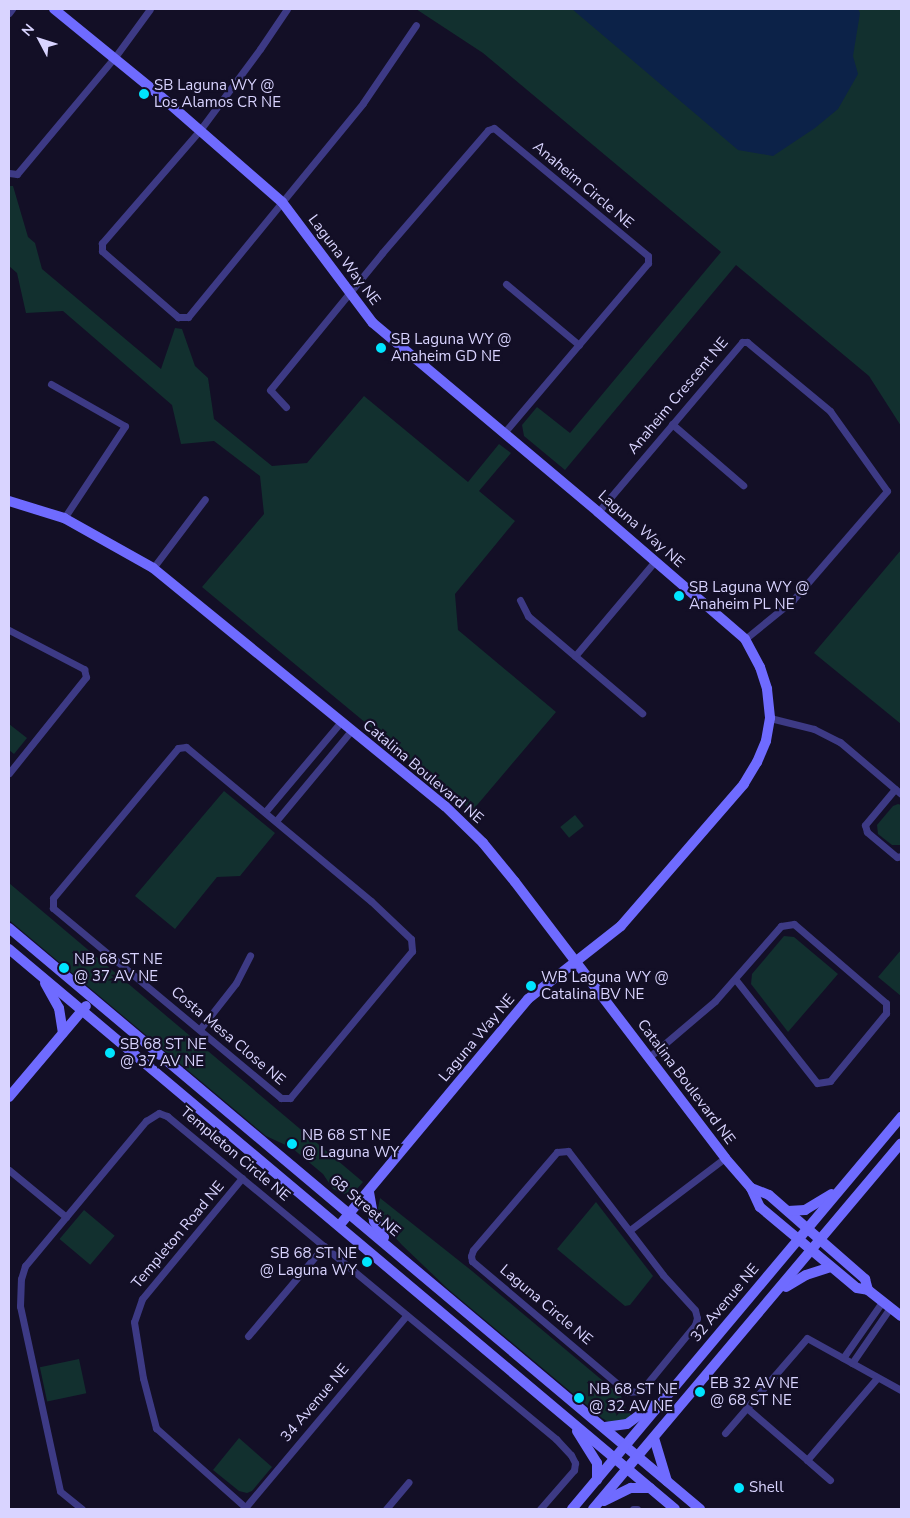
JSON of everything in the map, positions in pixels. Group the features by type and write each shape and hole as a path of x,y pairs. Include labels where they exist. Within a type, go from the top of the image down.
{"street":[{"path":"9,13 12,9"},
{"name":"Laguna Way NE","path":"54,9 115,57 282,202 373,323 389,338 598,512 745,639 760,667 767,689 770,718 766,741 757,762 744,784 621,926 528,999 340,1226"},
{"path":"9,173 17,174 115,57 150,9"},
{"path":"287,9 200,130 102,243 102,251 178,317 188,317 363,103 416,25"},
{"name":"Anaheim Circle NE","path":"350,293 488,130 494,128 648,256 648,263 504,433"},
{"path":"506,284 580,345"},
{"path":"286,407 270,390 350,293"},
{"name":"Anaheim Crescent NE","path":"598,512 742,342 747,342 830,411 887,491 793,600 745,639"},
{"path":"51,384 125,426 64,518"},
{"path":"672,424 743,485"},
{"path":"153,568 205,499"},
{"name":"Catalina Boulevard NE","path":"9,501 64,518 153,568 193,599 340,723 445,806 483,842 724,1158 751,1188 760,1207 831,1268 857,1288 868,1290 901,1316"},
{"path":"575,656 655,561"},
{"path":"520,600 528,616 642,713"},
{"path":"9,630 84,669 86,677 9,773"},
{"path":"770,718 814,729 840,742 898,792 865,825 867,832 897,857 901,856"},
{"path":"265,812 340,723"},
{"path":"276,821 351,731"},
{"name":"Costa Mesa Close NE","path":"186,747 276,821 371,901 411,939 412,951 290,1098 281,1098 53,908 52,898 178,748 186,747"},
{"path":"648,1058 695,1019 736,980 781,926 794,924 886,1003 886,1013 830,1081 817,1083 736,980"},
{"name":"68 Street NE","path":"9,928 605,1427 700,1509"},
{"path":"9,949 675,1509"},
{"path":"200,1030 236,983 250,955"},
{"path":"42,976 59,1008 63,1033"},
{"path":"9,1097 92,998"},
{"name":"Templeton Circle NE","path":"82,1509 60,1491 20,1306 19,1290 25,1266 146,1121 160,1113 167,1116 556,1439 571,1455 575,1463 574,1470 540,1509"},
{"name":"32 Avenue NE","path":"572,1509 901,1117"},
{"path":"594,1508 901,1143"},
{"name":"Laguna Circle NE","path":"568,1151 630,1230 663,1275 695,1310 697,1318 695,1325 641,1391 627,1392 472,1261 471,1256 473,1250 556,1152 568,1151"},
{"path":"630,1230 724,1158"},
{"path":"9,1170 66,1217"},
{"name":"Templeton Road NE","path":"242,1178 142,1299 134,1322 143,1378 156,1428 244,1508"},
{"path":"788,1211 805,1210 818,1204 848,1181"},
{"name":"Catalina Boulevard NE","path":"751,1188 769,1195 788,1211 865,1279 868,1290"},
{"path":"369,1192 374,1221 390,1247"},
{"path":"248,1336 324,1246"},
{"path":"766,1304 798,1279 831,1268"},
{"path":"843,1358 886,1305"},
{"path":"852,1363 886,1305"},
{"name":"34 Avenue NE","path":"244,1508 407,1315"},
{"path":"725,1433 748,1409 807,1338 901,1390"},
{"path":"807,1460 877,1378"},
{"path":"605,1427 627,1424 670,1390"},
{"path":"748,1409 830,1480"},
{"path":"569,1420 597,1463 597,1480"},
{"path":"654,1438 668,1482"},
{"path":"386,1509 409,1482"},
{"path":"594,1508 615,1494 631,1488 650,1488"}],"green space":[{"path":"416,9 901,9 901,426 869,376 736,265 565,470 524,436 522,425 537,407 570,433 721,252 483,53"},
{"path":"9,186 13,186 28,237 35,243 42,269 161,369 175,328 182,329 195,366 208,378 214,419 272,466 307,463 364,396 468,482 499,444 511,453 479,491 515,521 455,594 458,630 556,712 472,811 202,587 264,514 260,476 214,441 181,444 172,405 63,311 26,313 17,273 9,266"},
{"path":"901,550 901,724 814,653"},
{"path":"9,724 27,738 14,754 9,750"},
{"path":"224,791 275,833 240,876 217,877 175,929 135,896"},
{"path":"901,805 901,845 892,845 878,834 877,825 893,806"},
{"path":"575,815 584,826 569,838 560,827"},
{"path":"9,883 363,1182 356,1190 347,1195 333,1189 323,1174 292,1148 266,1136 9,920"},
{"path":"784,936 794,937 838,974 788,1032 751,984 752,974"},
{"path":"901,950 901,996 878,977"},
{"path":"380,1198 472,1271 621,1396 624,1405 632,1416 623,1421 610,1423 602,1418 448,1289 384,1225 378,1208"},
{"path":"596,1202 653,1276 630,1305 625,1306 557,1249"},
{"path":"84,1210 115,1236 90,1265 60,1239"},
{"path":"79,1359 86,1393 47,1402 40,1367"},
{"path":"239,1438 272,1467 252,1491 247,1493 239,1491 213,1470"}],"water":[{"path":"572,9 858,9 860,13 853,56 858,74 838,109 815,128 773,156 738,150"}],"place":[{"name":"SB Laguna WY @ Los Alamos CR NE","path":"144,94"},
{"name":"SB Laguna WY @ Anaheim GD NE","path":"381,348"},
{"name":"SB Laguna WY @ Anaheim PL NE","path":"679,596"},
{"name":"NB 68 ST NE @ 37 AV NE","path":"64,968"},
{"name":"WB Laguna WY @ Catalina BV NE","path":"531,986"},
{"name":"SB 68 ST NE @ 37 AV NE","path":"110,1053"},
{"name":"NB 68 ST NE @ Laguna WY","path":"292,1144"},
{"name":"SB 68 ST NE @ Laguna WY","path":"367,1262"},
{"name":"EB 32 AV NE @ 68 ST NE","path":"700,1392"},
{"name":"NB 68 ST NE @ 32 AV NE","path":"579,1398"},
{"name":"Shell","path":"739,1488"}]}
